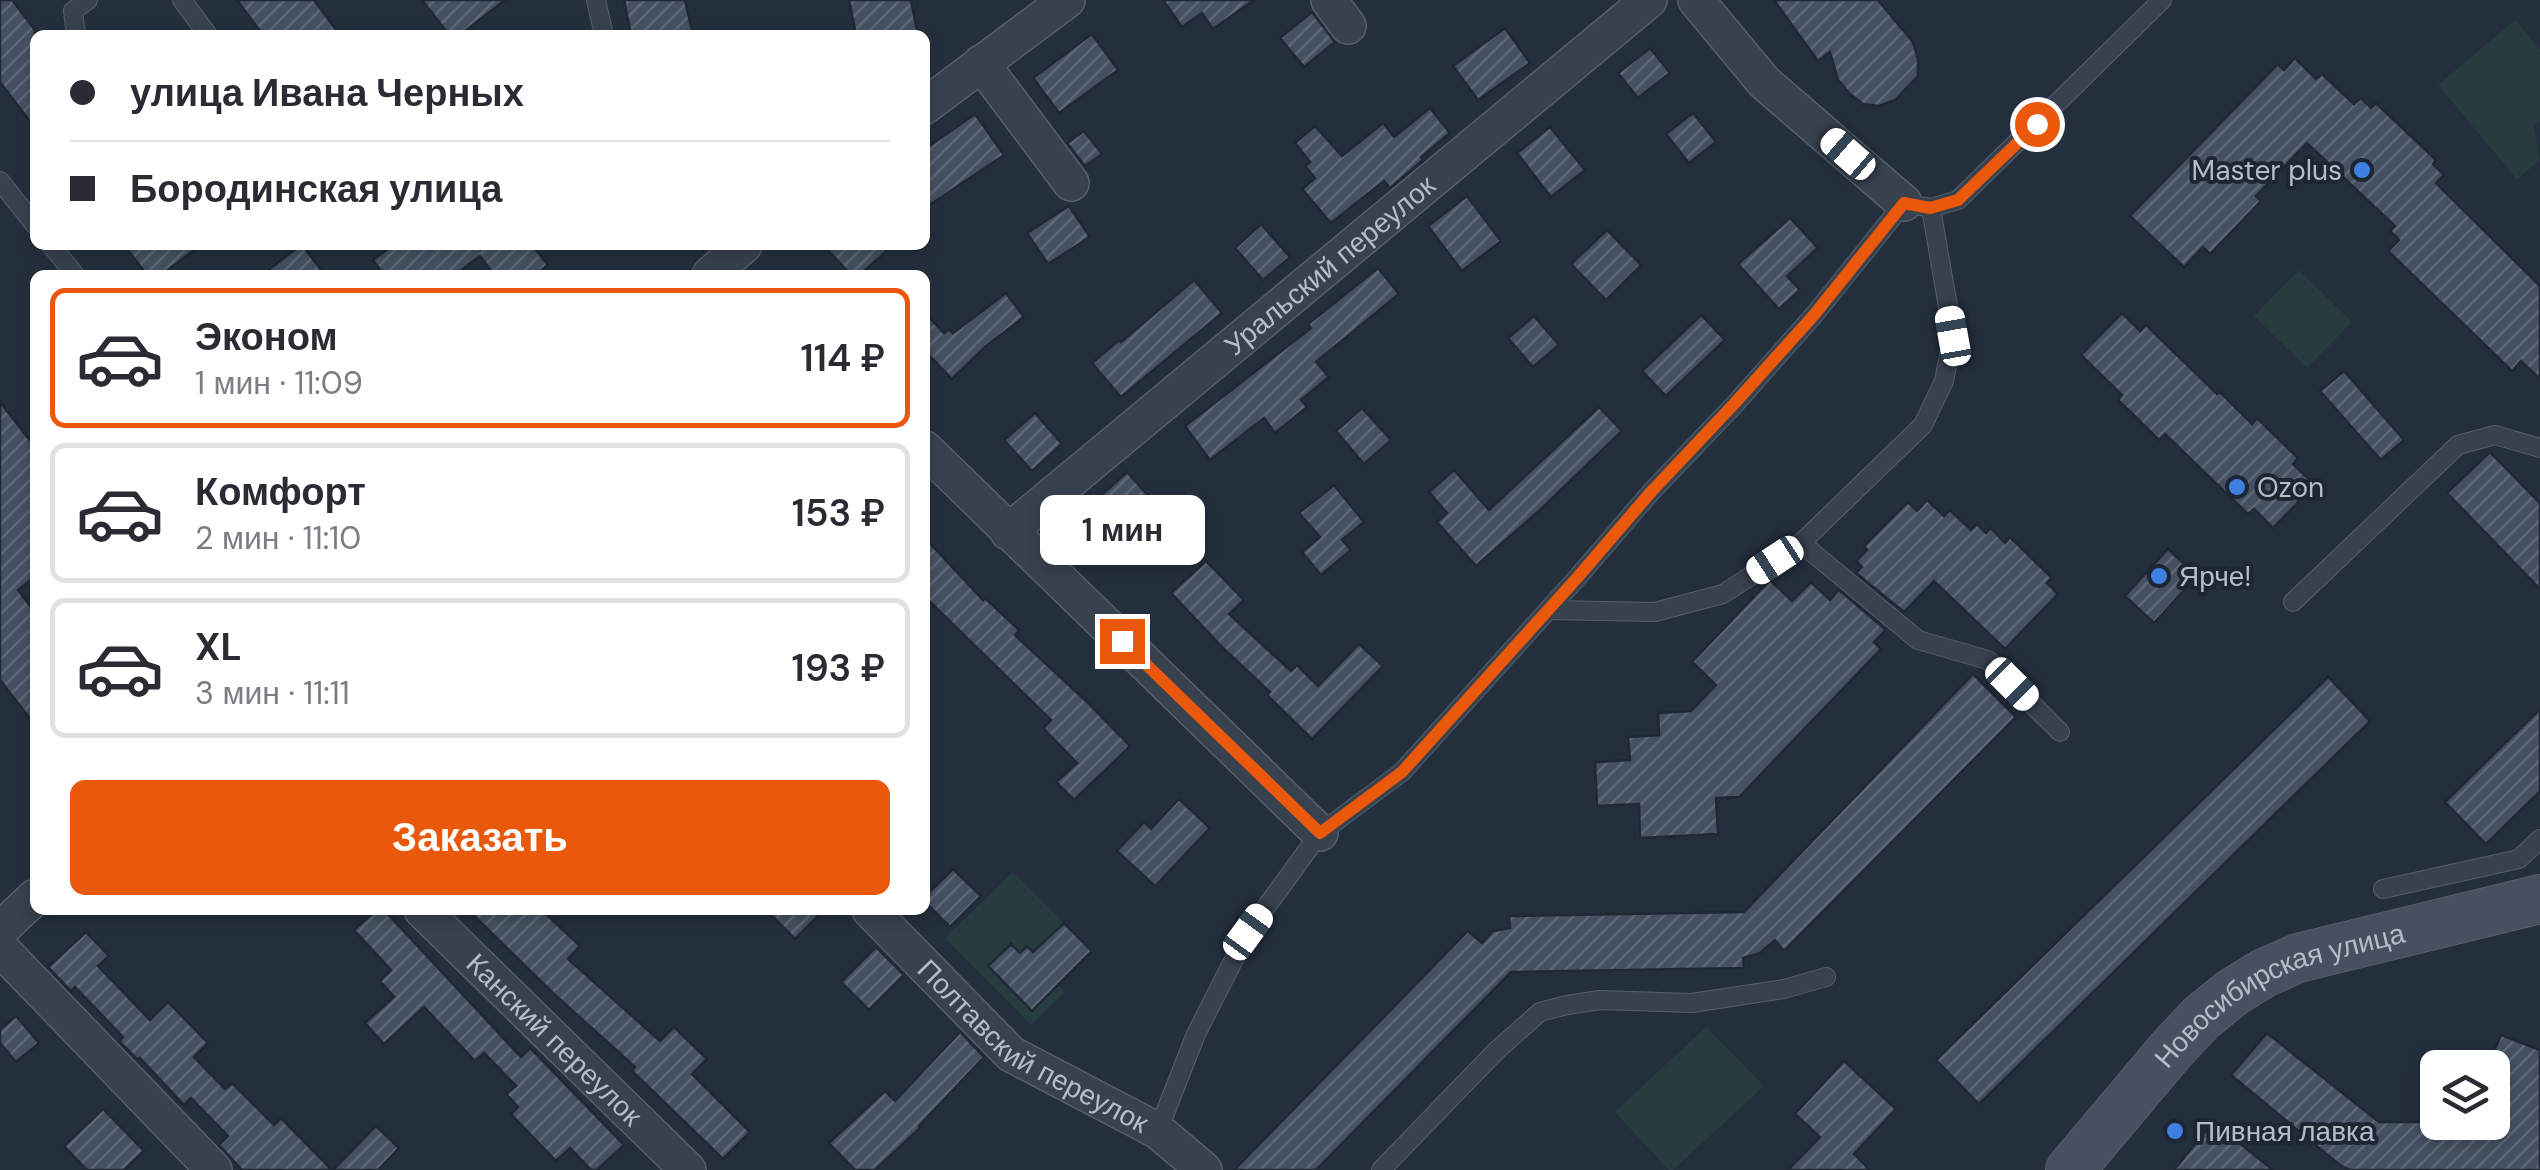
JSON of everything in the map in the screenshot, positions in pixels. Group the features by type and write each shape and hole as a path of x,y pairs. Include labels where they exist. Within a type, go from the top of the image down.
{"street":[{"path":"930,102 1067,0"},
{"name":"Уральский переулок","path":"1008,532 1649,0"},
{"path":"1696,0 1764,82 1918,206"},
{"path":"982,63 1071,183"},
{"path":"930,454 1320,833"},
{"name":"Новосибирская улица","path":"2070,1170 2201,1018 2264,973 2298,958 2540,900"},
{"path":"0,930 30,902"},
{"name":"Канский переулок","path":"427,915 688,1170"},
{"name":"Полтавский переулок","path":"875,915 1011,1054 1158,1131 1198,1168"},
{"path":"0,948 214,1170"}],"lane":[{"path":"75,30 72,11 88,0"},
{"path":"182,0 204,30"},
{"path":"596,0 603,30"},
{"path":"1158,1131 1196,1034 1248,932 1320,833 1402,772 1651,492 1918,206 1958,200 2162,0"},
{"path":"0,181 30,219"},
{"path":"1549,610 1656,612 1722,594 1801,544 1923,425 1944,381 1953,336 1918,206"},
{"path":"55,250 71,270"},
{"path":"2293,602 2458,445 2495,435 2540,448"},
{"path":"1801,544 1918,640 1988,660 2060,732"},
{"path":"2384,890 2518,858 2540,838"},
{"path":"1381,1170 1496,1051 1540,1012 1600,1000 1692,1003 1784,989 1826,977"}],"green space":[{"path":"2515,20 2540,50 2540,120 2534,127 2540,160 2517,179 2438,85"},
{"path":"2299,270 2352,322 2307,368 2254,316"},
{"path":"1013,872 1092,951 1058,985 1065,992 1031,1025 945,938"},
{"path":"1706,1027 1764,1086 1669,1170 1615,1112"}],"building":[{"path":"0,0 12,0 35,30 30,30 30,121 0,82"},
{"path":"237,0 314,0 336,30 259,30"},
{"path":"422,0 505,0 466,30 445,30"},
{"path":"624,0 685,0 692,30 630,30"},
{"path":"849,0 911,0 917,30 855,30"},
{"path":"1163,0 1254,0 1213,29 1202,13 1182,27"},
{"path":"1774,0 1878,0 1913,42 1918,76 1895,100 1879,106 1863,104 1838,80 1830,52 1818,61"},
{"path":"1312,12 1335,42 1304,67 1280,38"},
{"path":"1505,28 1530,63 1478,100 1453,66"},
{"path":"1092,34 1118,70 1059,113 1033,78"},
{"path":"1650,48 1670,73 1638,98 1618,73"},
{"path":"2295,58 2316,79 2322,74 2354,104 2361,98 2371,108 2376,103 2436,160 2433,164 2444,175 2436,183 2540,286 2540,379 2521,361 2512,371 2388,251 2399,240 2390,231 2395,226 2307,143 2256,196 2261,201 2210,254 2203,247 2184,267 2130,216 2278,64 2284,70"},
{"path":"1430,108 1450,133 1390,188 1384,181 1331,223 1302,189 1315,178 1305,166 1310,162 1295,143 1315,126 1342,156 1383,123 1394,137"},
{"path":"1693,113 1716,142 1689,163 1666,134"},
{"path":"975,114 1004,155 930,205 930,146"},
{"path":"1550,127 1585,170 1551,197 1517,153"},
{"path":"1084,131 1102,154 1085,166 1067,143"},
{"path":"1467,196 1501,241 1462,271 1428,226"},
{"path":"1069,206 1090,237 1048,264 1027,233"},
{"path":"1790,218 1818,248 1787,276 1800,290 1779,309 1738,264"},
{"path":"1261,224 1290,257 1263,280 1235,248"},
{"path":"1607,230 1641,265 1606,300 1571,264"},
{"path":"128,250 194,250 168,270 143,270"},
{"path":"294,250 306,250 321,270 268,270"},
{"path":"386,250 536,250 548,265 542,270 490,270 480,256 462,270 380,270 373,260"},
{"path":"828,250 888,250 866,270 846,270"},
{"path":"1378,268 1399,294 1316,362 1329,377 1301,400 1307,407 1275,433 1264,418 1210,460 1185,426 1311,328 1308,324"},
{"path":"1194,280 1222,313 1121,397 1092,363"},
{"path":"1006,293 1024,317 952,379 930,356 930,318 944,333 949,329 953,333"},
{"path":"2122,313 2140,331 2146,325 2217,394 2220,392 2252,424 2257,418 2298,458 2293,464 2315,485 2273,528 2254,509 2248,514 2165,434 2159,440 2118,400 2122,395 2081,355"},
{"path":"1701,315 1725,340 1666,396 1642,371"},
{"path":"1534,316 1559,345 1533,367 1508,338"},
{"path":"2344,371 2404,440 2381,460 2320,391"},
{"path":"0,402 30,441 30,581 18,590 30,606 30,719 0,680"},
{"path":"1599,407 1622,431 1476,566 1437,522 1447,513 1429,492 1454,470 1489,510"},
{"path":"1362,408 1391,440 1364,464 1336,431"},
{"path":"1035,413 1062,444 1032,471 1004,440"},
{"path":"2490,452 2540,503 2540,589 2447,493"},
{"path":"1127,472 1162,511 1122,546 1087,508"},
{"path":"1334,485 1364,522 1342,540 1351,550 1321,575 1302,552 1320,537 1299,513"},
{"path":"1927,500 1944,516 1950,510 1971,530 1977,524 1986,533 1991,528 2005,543 2010,537 2052,578 2047,583 2058,594 2005,649 1934,581 1904,612 1856,573 1862,567 1856,561 1867,550 1864,546 1908,502 1917,511"},
{"path":"930,543 983,600 1019,630 1015,635 1130,746 1074,800 1056,782 1077,763 1043,728 1051,720 930,602"},
{"path":"2168,549 2197,576 2154,623 2125,596"},
{"path":"1206,561 1244,600 1229,614 1291,671 1297,665 1318,686 1359,644 1383,666 1312,739 1171,593"},
{"path":"1770,580 1792,601 1811,582 1830,600 1839,590 1886,630 1874,642 1881,649 1739,797 1716,798 1718,834 1640,838 1639,804 1597,806 1595,762 1630,760 1628,737 1659,735 1658,713 1691,711 1716,685 1692,662"},
{"path":"1973,674 2016,717 1784,951 1775,940 1760,953 1743,958 1744,968 1511,972 1316,1170 1234,1170 1468,931 1482,943 1493,931 1510,928 1509,916 1744,912"},
{"path":"2328,677 2370,721 1979,1104 1936,1060"},
{"path":"2540,709 2540,791 2486,844 2445,802"},
{"path":"1179,799 1210,828 1155,886 1117,851 1144,822 1151,829"},
{"path":"953,869 981,896 950,927 930,907 930,891"},
{"path":"370,915 389,915 521,1057 530,1048 624,1145 597,1170 591,1170 570,1148 556,1161 511,1114 518,1107 506,1094 516,1086 484,1053 475,1061 424,1007 384,1044 365,1023 394,997 380,981 391,970 354,930"},
{"path":"473,915 547,915 580,946 568,959 660,1041 674,1027 707,1059 692,1074 750,1132 723,1159 632,1071 635,1067"},
{"path":"771,915 819,915 795,939"},
{"path":"1064,923 1092,951 1032,1011 988,966 1011,944 1020,953 1027,946 1033,952"},
{"path":"86,932 109,956 98,966 150,1020 168,1002 208,1043 194,1057 225,1089 232,1083 274,1125 281,1118 332,1170 242,1170 219,1145 228,1136 191,1098 184,1105 119,1041 123,1037 75,987 71,991 48,967"},
{"path":"876,947 904,975 869,1010 841,982"},
{"path":"16,1016 39,1043 16,1062 0,1043 0,1030"},
{"path":"960,1032 984,1057 920,1128 875,1170 855,1170 829,1143 885,1091 895,1101"},
{"path":"2267,1033 2379,1122 2420,1122 2420,1140 2510,1140 2510,1050 2495,1050 2501,1035 2540,1050 2540,1170 2350,1170 2231,1075"},
{"path":"1844,1061 1896,1109 1854,1154 1870,1170 1788,1170 1820,1137 1795,1114"},
{"path":"103,1109 144,1151 124,1170 87,1170 64,1146"},
{"path":"2213,1122 2273,1170 2174,1170"},
{"path":"376,1126 399,1148 378,1170 333,1170"}],"place":[{"name":"Master plus","path":"2362,170"},
{"name":"Ozon","path":"2237,487"},
{"name":"Ярче!","path":"2159,576"},
{"name":"Пивная лавка","path":"2175,1131"}],"route":[{"path":"1122,641 1320,833 1402,772 1814,315 1904,203 1930,208 1958,200 2037,124"}]}
